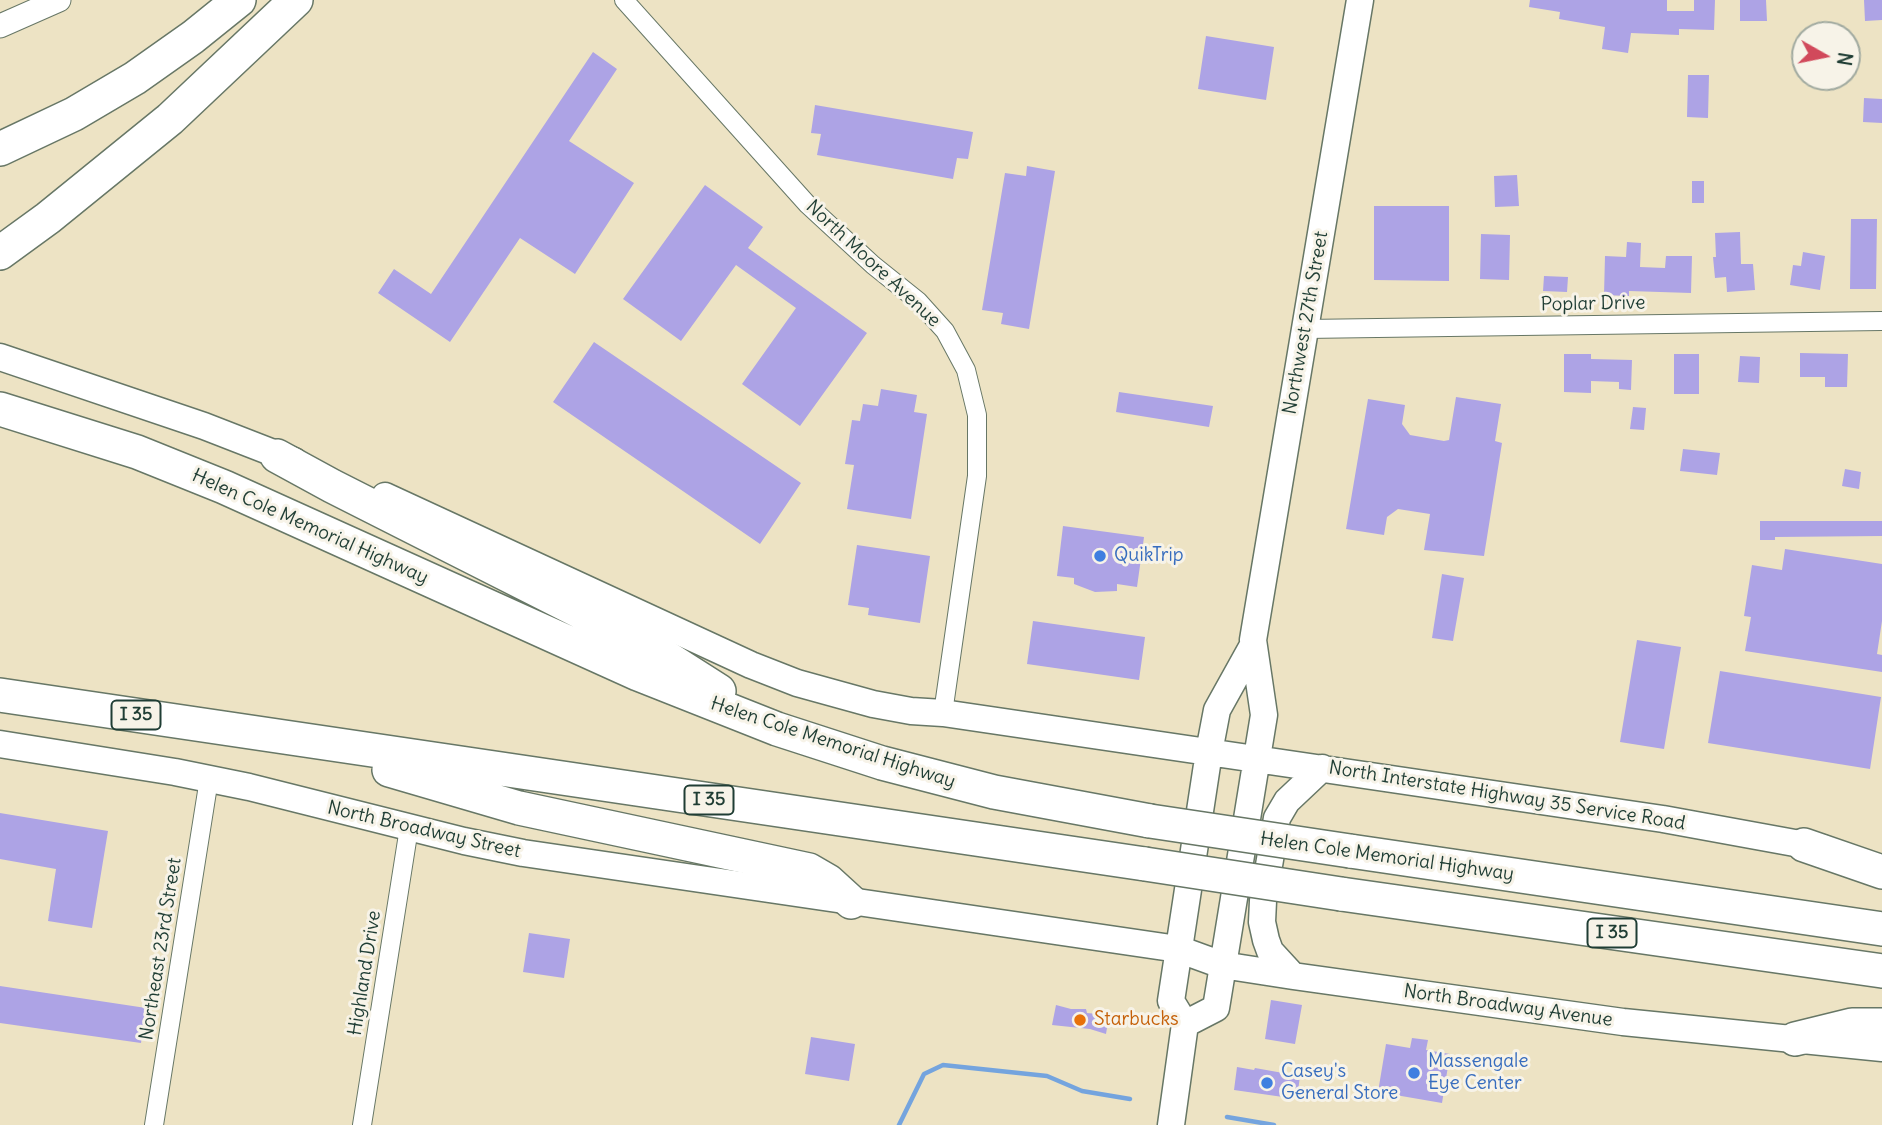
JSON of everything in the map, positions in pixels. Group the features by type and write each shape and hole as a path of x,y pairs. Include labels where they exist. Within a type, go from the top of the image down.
{"highway":[{"path":"0,149 74,114 135,78 239,0"},
{"path":"0,253 48,218 170,118 296,0"},
{"name":"Helen Cole Memorial Highway","path":"0,409 137,452 224,487 638,674 777,729 882,763 994,792 1150,821 1882,929"},
{"path":"277,456 650,647 777,729"},
{"name":"I 35","path":"0,695 1341,894 1882,971"},
{"path":"272,736 519,808 809,870 828,881 851,902"},
{"path":"1804,845 1882,872"},
{"path":"1795,1039 1853,1025 1882,1025"}],"main road":[{"name":"Northwest 27th Street","path":"1252,647 1217,710 1209,752 1171,1001 1185,1024 1216,1008 1264,715 1252,647 1360,0"},
{"name":"North Interstate Highway 35 Service Road","path":"0,357 204,426 277,456 349,479 751,665 797,683 873,704 1663,819 1882,858"},
{"name":"North Broadway Street","path":"0,744 209,779 523,853 851,902"},
{"path":"1293,976 1270,951 1262,922 1263,901 1277,818 1287,801 1322,768"},
{"path":"851,902 1178,949"},
{"name":"North Broadway Avenue","path":"1178,949 1222,965 1293,976 1623,1022 1882,1048"},
{"path":"1171,1125 1185,1024"}],"street":[{"path":"0,26 59,0"},
{"name":"North Moore Avenue","path":"624,0 808,205 873,265 918,301 945,331 966,370 978,424 978,476 943,713"},
{"name":"Poplar Drive","path":"1305,329 1882,321"},
{"name":"Northeast 23rd Street","path":"153,1125 209,779"},
{"name":"Highland Drive","path":"362,1125 410,828"}],"building":[{"path":"1530,0 1667,0 1667,11 1694,11 1694,0 1715,0 1714,30 1679,29 1679,35 1631,33 1628,53 1602,49 1605,27 1559,19 1560,12 1529,7"},
{"path":"1740,0 1766,0 1767,21 1740,21"},
{"path":"1864,0 1882,0 1882,20 1865,21"},
{"path":"1206,36 1274,47 1266,100 1198,89"},
{"path":"593,52 617,69 569,141 634,183 575,274 520,238 450,342 378,293 394,269 431,294"},
{"path":"1688,75 1709,75 1708,118 1687,117"},
{"path":"1864,98 1882,99 1882,123 1863,122"},
{"path":"815,105 973,132 968,159 957,158 953,179 817,155 821,134 811,133"},
{"path":"1027,166 1055,171 1029,329 1001,324 1003,313 982,310 1005,173 1026,176"},
{"path":"1517,175 1519,206 1495,207 1494,176"},
{"path":"1692,181 1704,181 1704,203 1692,203"},
{"path":"705,185 763,227 748,248 867,333 800,426 742,384 796,308 736,265 681,341 623,299"},
{"path":"1374,206 1449,206 1449,281 1374,280"},
{"path":"1851,219 1877,219 1876,289 1850,289"},
{"path":"1740,232 1741,264 1753,264 1755,290 1727,292 1726,277 1715,278 1715,233"},
{"path":"1481,234 1510,235 1509,280 1480,279"},
{"path":"1627,242 1641,243 1640,267 1665,268 1666,256 1692,256 1691,293 1629,291 1629,296 1604,295 1605,256 1626,257"},
{"path":"1803,252 1825,256 1820,290 1790,285 1793,265 1801,266"},
{"path":"1544,276 1568,277 1567,292 1543,291"},
{"path":"594,342 801,483 760,544 553,402"},
{"path":"1800,353 1848,354 1847,387 1825,387 1825,377 1800,377"},
{"path":"1564,354 1591,354 1591,359 1632,360 1631,390 1619,389 1619,382 1591,381 1591,393 1564,392"},
{"path":"1674,354 1699,354 1699,394 1674,394"},
{"path":"1740,356 1760,357 1759,383 1738,382"},
{"path":"881,389 917,395 914,412 927,414 911,519 847,509 854,465 845,464 852,420 860,421 863,404 878,406"},
{"path":"1119,392 1213,406 1209,427 1116,412"},
{"path":"1456,397 1501,404 1495,441 1502,443 1484,556 1424,550 1430,514 1398,509 1387,517 1384,535 1346,529 1368,399 1405,405 1402,424 1410,435 1444,441 1449,440"},
{"path":"1633,407 1646,408 1644,430 1630,429"},
{"path":"1683,449 1720,453 1717,475 1680,471"},
{"path":"1845,469 1861,472 1859,489 1842,486"},
{"path":"1760,521 1882,521 1882,536 1775,537 1775,540 1760,540"},
{"name":"QuikTrip","path":"1063,526 1144,537 1137,587 1117,584 1117,591 1095,592 1074,584 1074,578 1057,576"},
{"path":"857,545 930,556 920,623 868,615 869,608 848,605"},
{"path":"1785,549 1882,564 1882,621 1877,654 1882,655 1882,672 1745,651 1751,617 1744,616 1752,565 1782,570"},
{"path":"1442,574 1464,578 1453,641 1432,638"},
{"path":"1033,621 1145,637 1139,680 1027,664"},
{"path":"1637,640 1681,647 1664,749 1620,742"},
{"path":"1720,671 1881,697 1870,769 1708,743"},
{"path":"0,813 108,831 92,928 48,921 56,869 0,859"},
{"path":"529,933 570,939 564,978 523,972"},
{"path":"0,986 146,1008 141,1043 0,1023"},
{"name":"Casey's General Store","path":"1271,1000 1302,1005 1295,1044 1265,1039"},
{"name":"Starbucks","path":"1056,1005 1086,1009 1087,1013 1109,1015 1106,1034 1090,1029 1052,1025"},
{"path":"811,1037 855,1044 849,1081 805,1074"},
{"name":"Massengale Eye Center","path":"1412,1038 1428,1040 1426,1050 1450,1054 1442,1103 1378,1092 1386,1044 1410,1048"},
{"name":"Casey's General Store","path":"1237,1067 1300,1076 1297,1099 1234,1090"}],"waterway":[{"path":"899,1125 924,1074 943,1065 1047,1076 1082,1091 1130,1099"},
{"path":"1227,1117 1274,1125"}],"place":[{"name":"QuikTrip","path":"1100,556"},
{"name":"Starbucks","path":"1080,1020"},
{"name":"Massengale Eye Center","path":"1414,1073"},
{"name":"Casey's General Store","path":"1267,1083"}]}
